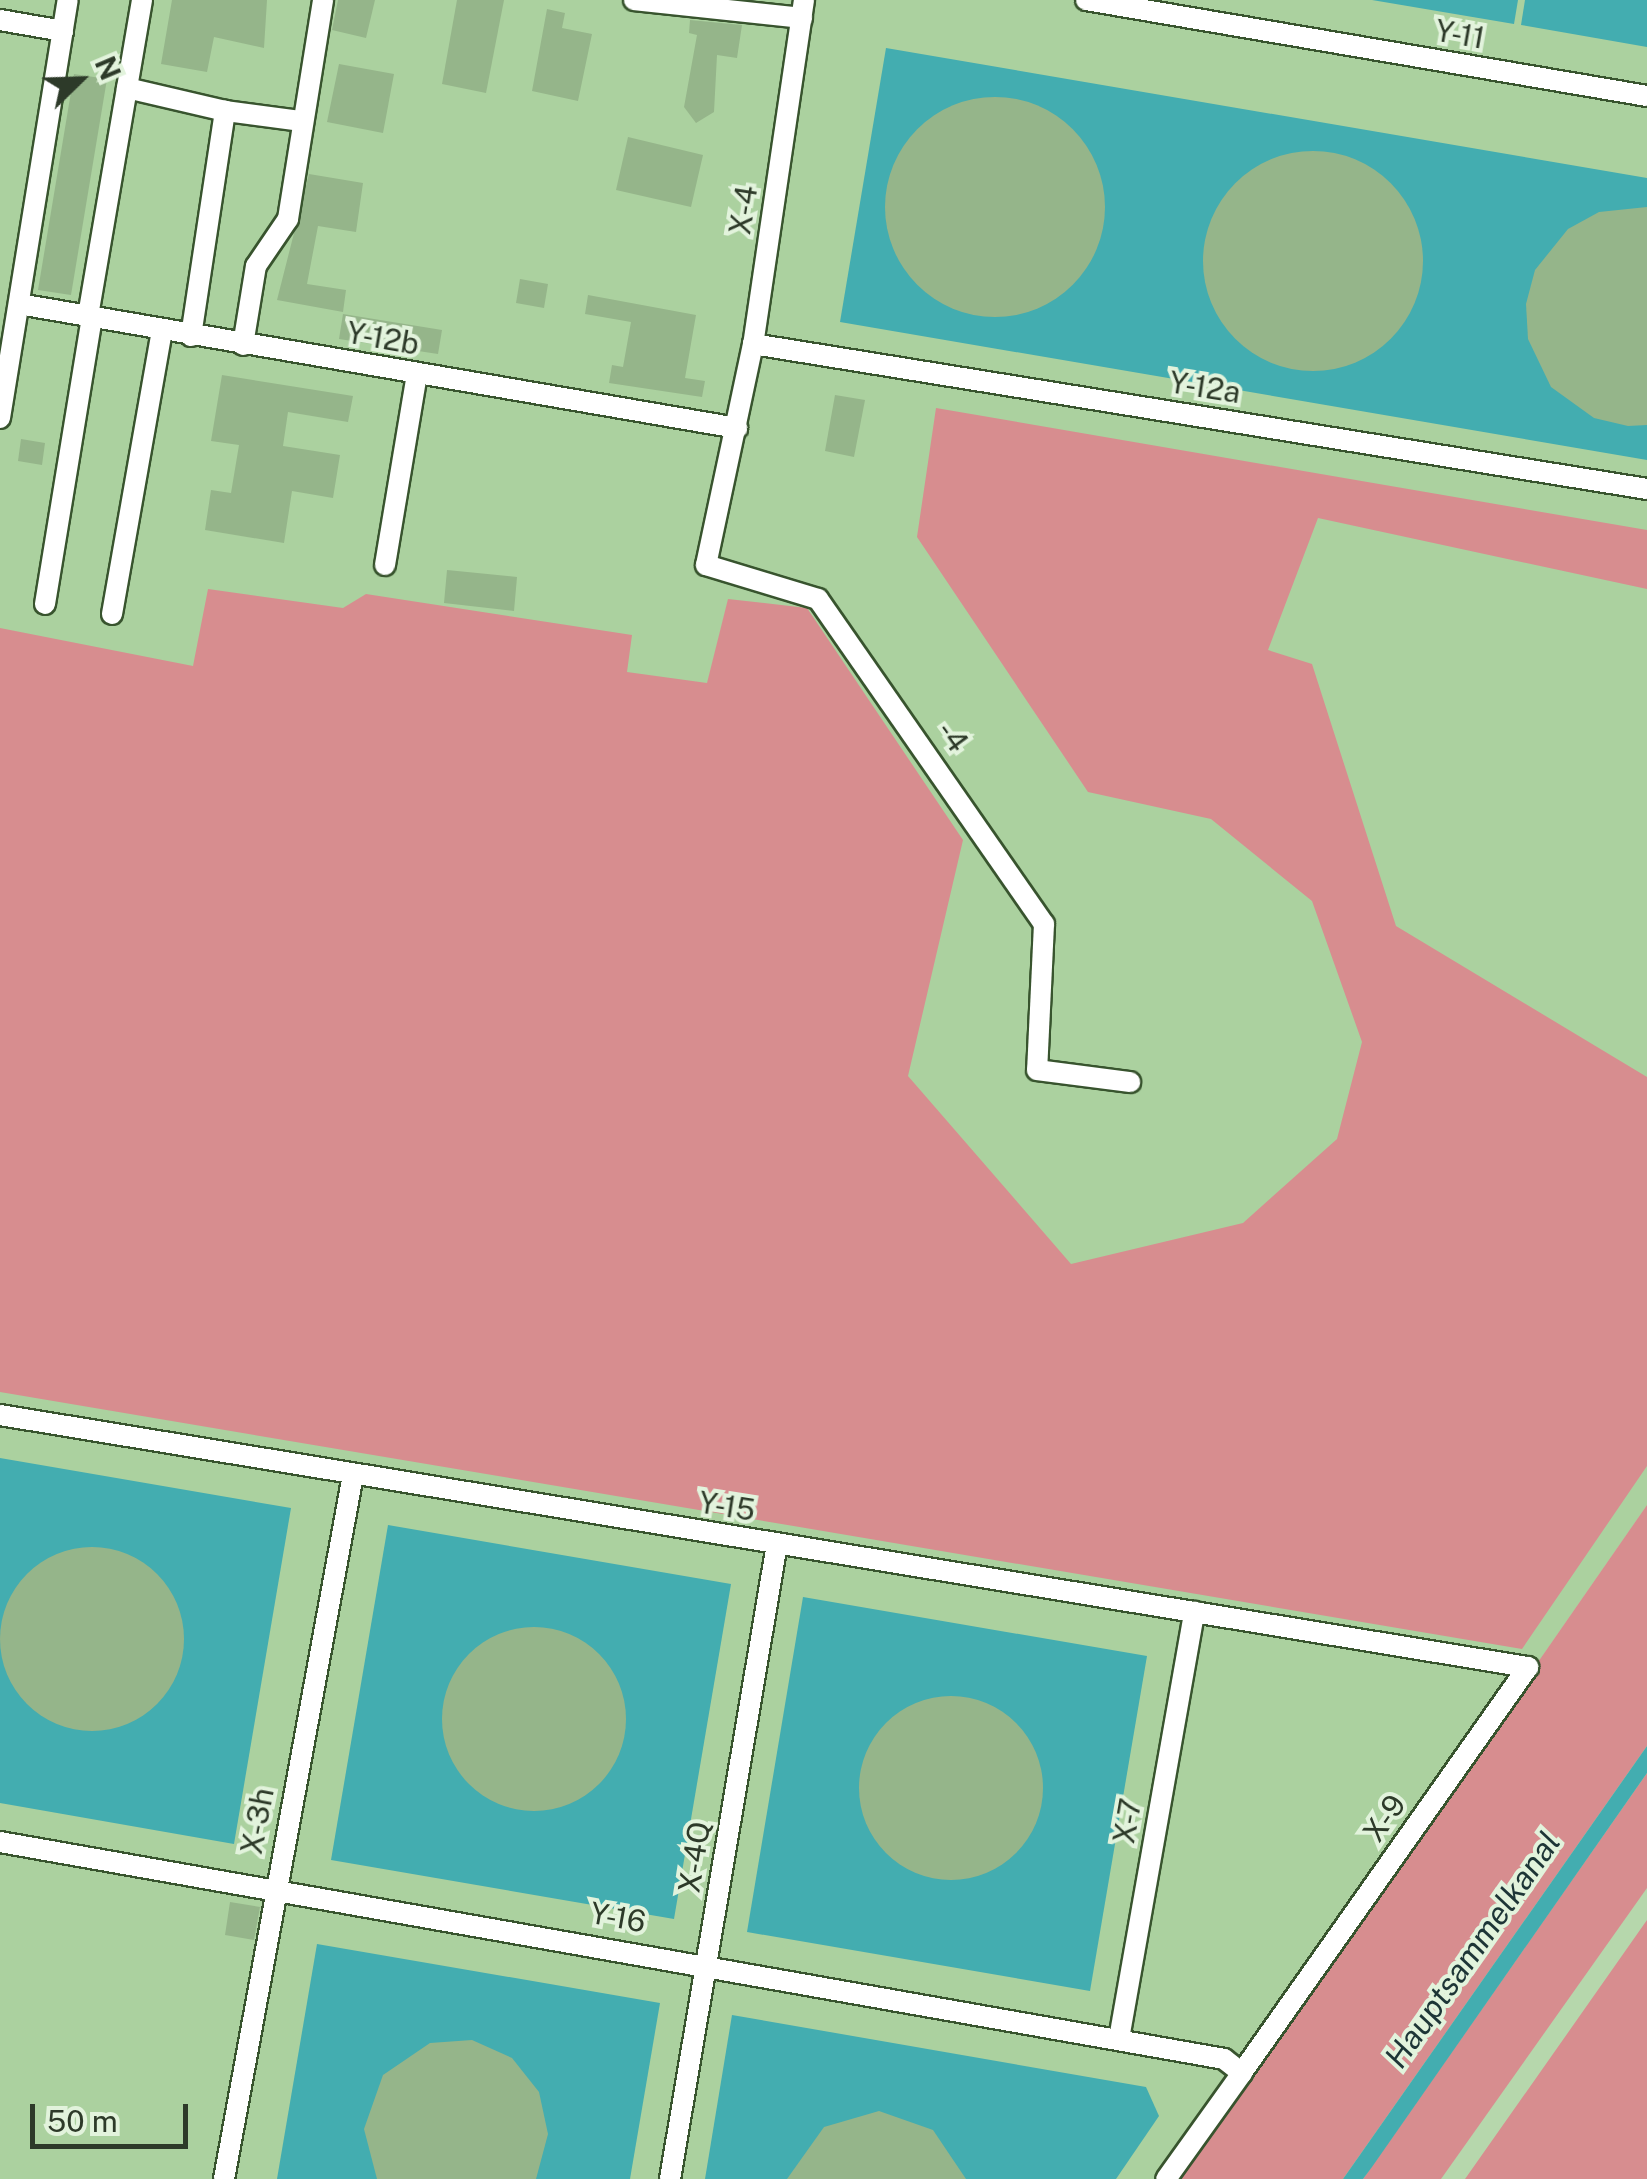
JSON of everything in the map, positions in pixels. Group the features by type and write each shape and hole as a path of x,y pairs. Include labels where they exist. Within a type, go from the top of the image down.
{"street":[{"path":"0,418 68,0"},
{"path":"45,604 142,0"},
{"path":"242,344 256,266 288,219 300,121 323,0"},
{"path":"634,0 803,9"},
{"name":"Y-11","path":"1086,0 1647,96"},
{"name":"X-4","path":"737,428 803,9"},
{"path":"0,20 63,30"},
{"path":"126,88 224,111 300,121"},
{"path":"190,336 224,111"},
{"name":"Y-12b","path":"19,304 737,428"},
{"path":"112,614 162,331"},
{"name":"Y-12a","path":"752,344 1647,489"},
{"path":"384,565 417,374"},
{"name":"-4","path":"737,428 706,565 818,599 1044,924 1037,1070 1130,1082"},
{"name":"Y-15","path":"0,1415 1194,1612 1444,1657"},
{"name":"X-3h","path":"224,2179 353,1476"},
{"name":"X-4Q","path":"670,2179 777,1544"},
{"name":"X-7","path":"1119,2039 1194,1612"},
{"name":"X-9","path":"1166,2179 1528,1666 1444,1657"},
{"name":"Y-16","path":"0,1842 707,1963 1119,2039 1224,2059 1242,2073"}],"shaded area":[{"path":"0,0 1647,0 1647,1505 1179,2179 0,2179"},
{"path":"936,408 1647,530 1647,589 1318,518 1268,650 1312,664 1396,926 1647,1077 1647,1466 1522,1649 0,1392 0,628 193,666 208,589 343,608 366,594 632,635 627,672 707,683 728,599 807,608 963,840 908,1076 1071,1264 1243,1223 1337,1139 1362,1042 1312,901 1211,819 1088,792 917,537"},
{"path":"1647,1505 1647,1746 1343,2179 1179,2179"},
{"path":"1647,1773 1647,1888 1441,2179 1363,2179"},
{"path":"1647,1920 1647,2179 1465,2179 1567,2034"}],"water":[{"path":"1372,0 1518,0 1514,24"},
{"path":"1525,0 1647,0 1647,47 1521,25"},
{"path":"886,48 1647,178 1647,460 840,322"},
{"path":"0,1458 291,1508 234,1844 0,1803"},
{"path":"388,1525 731,1584 674,1919 331,1860"},
{"path":"803,1597 1147,1656 1090,1991 747,1932"},
{"path":"1647,1746 1647,1773 1372,2167 1363,2179 1343,2179"},
{"path":"317,1944 660,2003 630,2179 277,2179"},
{"path":"732,2015 1146,2087 1159,2116 1116,2179 705,2179"}],"building":[{"path":"172,0 267,0 264,48 214,37 207,72 161,64"},
{"path":"338,0 375,0 366,38 332,30"},
{"path":"457,0 504,0 486,93 442,84"},
{"path":"547,9 565,13 562,28 592,34 578,101 532,91"},
{"path":"690,20 742,25 737,58 717,55 714,112 696,123 684,107 697,35 689,33"},
{"path":"339,64 394,74 383,133 327,122"},
{"path":"74,74 107,79 71,295 38,290"},
{"path":"995,97 1037,106 1073,129 1096,165 1105,207 1096,249 1073,285 1037,308 995,317 953,308 917,285 894,249 885,207 894,165 917,129 953,106"},
{"path":"628,137 703,155 691,207 616,190"},
{"path":"1313,151 1355,160 1391,183 1414,219 1423,261 1414,303 1391,339 1355,362 1313,371 1271,362 1235,339 1212,303 1203,261 1212,219 1235,183 1271,160"},
{"path":"309,174 363,183 356,232 318,226 307,284 346,290 343,312 277,300"},
{"path":"1647,207 1647,425 1628,426 1594,418 1551,387 1528,339 1526,304 1535,270 1568,229 1599,212"},
{"path":"520,279 548,284 544,308 516,303"},
{"path":"588,295 696,315 685,378 705,381 702,397 609,383 612,365 623,367 631,322 585,314"},
{"path":"343,314 442,330 438,354 339,339"},
{"path":"222,375 353,396 348,422 288,412 283,446 340,455 333,498 292,491 284,543 205,530 211,490 231,493 239,445 211,441"},
{"path":"835,395 865,400 854,457 825,451"},
{"path":"21,439 45,443 42,465 18,461"},
{"path":"447,570 517,577 514,611 444,603"},
{"path":"92,1547 127,1554 157,1574 177,1604 184,1639 177,1674 157,1704 127,1724 92,1731 57,1724 27,1704 7,1674 0,1639 7,1604 27,1574 57,1554"},
{"path":"534,1627 569,1634 599,1654 619,1684 626,1719 619,1754 599,1784 569,1804 534,1811 499,1804 469,1784 449,1754 442,1719 449,1684 469,1654 499,1634"},
{"path":"951,1696 986,1703 1016,1723 1036,1753 1043,1788 1036,1823 1016,1853 986,1873 951,1880 916,1873 886,1853 866,1823 859,1788 866,1753 886,1723 916,1703"},
{"path":"230,1902 260,1907 254,1940 225,1935"},
{"path":"472,2040 512,2058 539,2092 548,2134 536,2179 377,2179 364,2129 383,2075 430,2043"},
{"path":"879,2111 933,2130 966,2179 787,2179 824,2127"}],"water label":[{"name":"Hauptsammelkanal","path":"1473,1950"}]}
